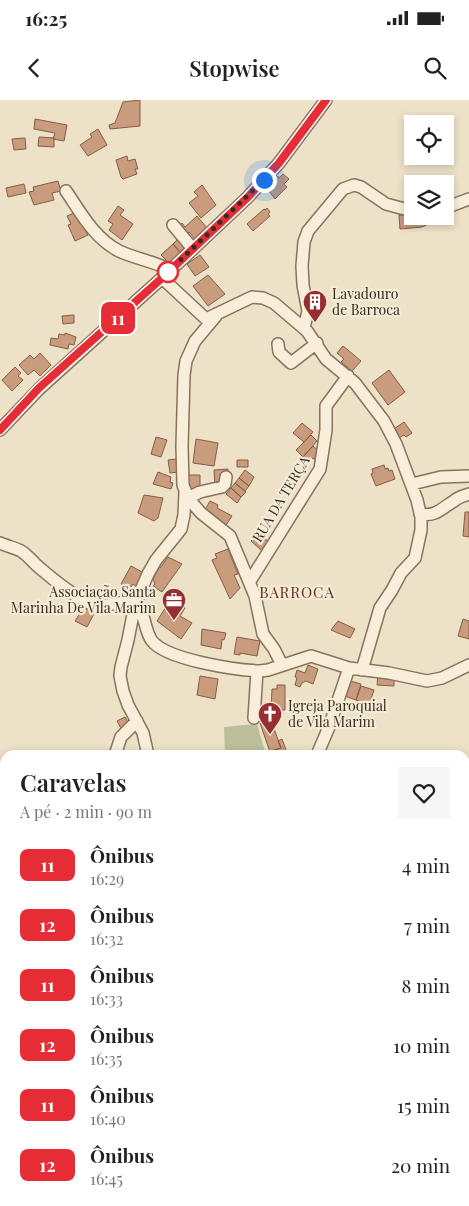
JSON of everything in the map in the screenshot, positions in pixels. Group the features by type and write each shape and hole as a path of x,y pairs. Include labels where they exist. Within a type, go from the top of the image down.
{"street":[{"path":"0,430 39,388 166,274 248,197 279,163 326,100"},
{"path":"304,328 308,311 302,276 305,238 308,231 343,190 351,186 359,186 381,202 404,210"},
{"path":"66,191 91,227 107,243 119,251 152,261 166,274 204,318 208,319 248,299 258,297 274,303 304,328 317,343 326,359 359,387 387,426 412,484 420,514 421,530 413,561 401,573 380,608 362,670"},
{"path":"454,205 469,199"},
{"path":"173,225 193,249"},
{"path":"217,314 194,341 186,361 184,375 182,478 187,495 204,516 228,533 250,581 263,634 274,648 282,665"},
{"path":"278,344 279,352 291,363 317,343"},
{"name":"RUA DA TERÇA","path":"250,581 320,469 326,430 326,406 348,376"},
{"path":"412,484 444,476 469,476"},
{"path":"187,495 222,487 225,484 226,477"},
{"path":"420,514 430,515 436,513 454,500 469,494"},
{"path":"147,750 145,738 125,698 120,676 135,604 152,564 181,529 187,495"},
{"path":"0,543 22,552 43,571 89,604 102,606 129,602 135,604 139,608 151,640 163,650 186,659 257,671 268,670 311,656 349,668 432,680 442,678 469,665"},
{"path":"319,750 349,668"},
{"path":"254,718 257,671"},
{"path":"117,750 121,737 137,721"}],"green space":[{"path":"257,724 265,750 225,750 224,727"}],"building":[{"path":"140,100 140,126 110,129 109,125 115,123 123,102"},
{"path":"35,119 67,125 64,141 53,139 55,133 34,129"},
{"path":"98,129 107,145 88,156 80,145 92,137 90,134"},
{"path":"39,137 54,138 54,147 38,146"},
{"path":"25,138 26,149 14,150 12,139"},
{"path":"127,156 128,161 135,159 138,169 135,169 137,174 123,179 116,160"},
{"path":"283,174 289,179 284,184 287,187 275,199 266,187"},
{"path":"58,181 61,191 52,193 54,200 34,205 29,192 34,191 33,187"},
{"path":"24,184 26,193 8,197 6,188"},
{"path":"202,185 216,205 201,218 189,203 198,196 194,192"},
{"path":"118,206 124,210 120,215 133,224 122,240 109,230 113,224 108,221"},
{"path":"267,208 270,216 253,231 247,224"},
{"path":"76,212 88,235 75,241 68,225 71,224 67,216"},
{"path":"399,215 404,215 404,225 426,225 400,229"},
{"path":"197,216 207,228 195,239 189,232 184,237 176,228 182,223 185,227"},
{"path":"180,237 187,245 180,252 173,244"},
{"path":"173,244 180,252 169,263 161,255"},
{"path":"200,255 209,267 195,276 187,264"},
{"path":"208,275 225,294 208,306 193,286"},
{"path":"74,315 74,323 63,324 62,316"},
{"path":"65,333 76,337 74,345 69,344 68,349 50,345 51,338 58,339 59,334 65,335"},
{"path":"343,346 361,361 352,371 341,362 344,359 337,353"},
{"path":"40,353 51,365 40,376 34,370 28,375 19,365 30,355 34,359"},
{"path":"15,367 21,373 18,376 23,380 12,391 2,380"},
{"path":"389,370 405,392 388,405 372,383"},
{"path":"404,422 412,433 397,439 391,431"},
{"path":"302,423 313,432 304,442 293,433"},
{"path":"311,435 317,441 303,457 296,450"},
{"path":"156,437 167,440 161,457 151,454"},
{"path":"196,439 218,443 214,466 193,463"},
{"path":"313,446 323,455 317,461 313,458 310,462 303,457"},
{"path":"177,459 179,472 170,473 168,460"},
{"path":"237,460 248,460 248,467 237,467"},
{"path":"384,465 385,469 392,470 395,479 376,486 371,474 373,473 372,469"},
{"path":"228,469 228,474 222,484 215,485 214,470"},
{"path":"245,470 254,477 249,486 239,478"},
{"path":"158,472 171,477 170,482 173,483 171,489 153,484"},
{"path":"188,475 200,475 200,491 188,491"},
{"path":"239,478 249,486 245,491 235,483"},
{"path":"235,483 246,492 241,497 231,488"},
{"path":"231,488 241,497 237,503 226,494"},
{"path":"144,495 163,498 158,518 154,521 138,513"},
{"path":"210,501 218,505 217,508 232,516 224,528 210,519 213,514 205,510"},
{"path":"465,512 469,512 469,537 463,536"},
{"path":"258,533 270,543 262,551 251,541"},
{"path":"228,549 238,574 234,575 240,588 230,599 212,560 217,558 215,554"},
{"path":"168,557 182,564 162,592 153,586 155,584 153,579 159,567"},
{"path":"131,566 144,573 137,587 133,584 130,589 121,584"},
{"path":"171,599 185,608 180,616 192,623 181,639 157,621"},
{"path":"84,607 95,612 87,627 75,621"},
{"path":"463,619 469,621 469,639 458,636"},
{"path":"338,621 355,629 350,638 331,630"},
{"path":"202,629 226,633 224,640 222,639 221,649 201,645"},
{"path":"237,637 260,641 257,656 240,653 240,655 234,654"},
{"path":"308,665 318,669 313,684 306,681 300,687 295,685 297,670 305,673"},
{"path":"378,674 394,676 394,686 377,685"},
{"path":"200,676 218,679 215,699 197,695"},
{"path":"347,680 361,684 356,700 342,695"},
{"path":"277,685 285,685 285,710 271,710 272,689 277,689"},
{"path":"361,686 374,690 369,705 356,700"},
{"path":"125,717 130,726 122,730 117,721"},
{"name":"Igreja Paroquial de Vila Marim","path":"271,720 281,748 269,750 260,723"},
{"path":"282,739 286,750 274,750 281,748 278,741"}],"bus line":[{"name":"11","path":"0,430 39,388 162,278 248,197 279,163 326,100"}],"place":[{"name":"Lavadouro de Barroca","path":"315,323"},
{"name":"Associação Santa Marinha De Vila Marim","path":"174,621"},
{"name":"Igreja Paroquial de Vila Marim","path":"270,735"}],"district":[{"name":"BARROCA","path":"297,593"}],"route":[{"path":"168,272 264,180"}]}
